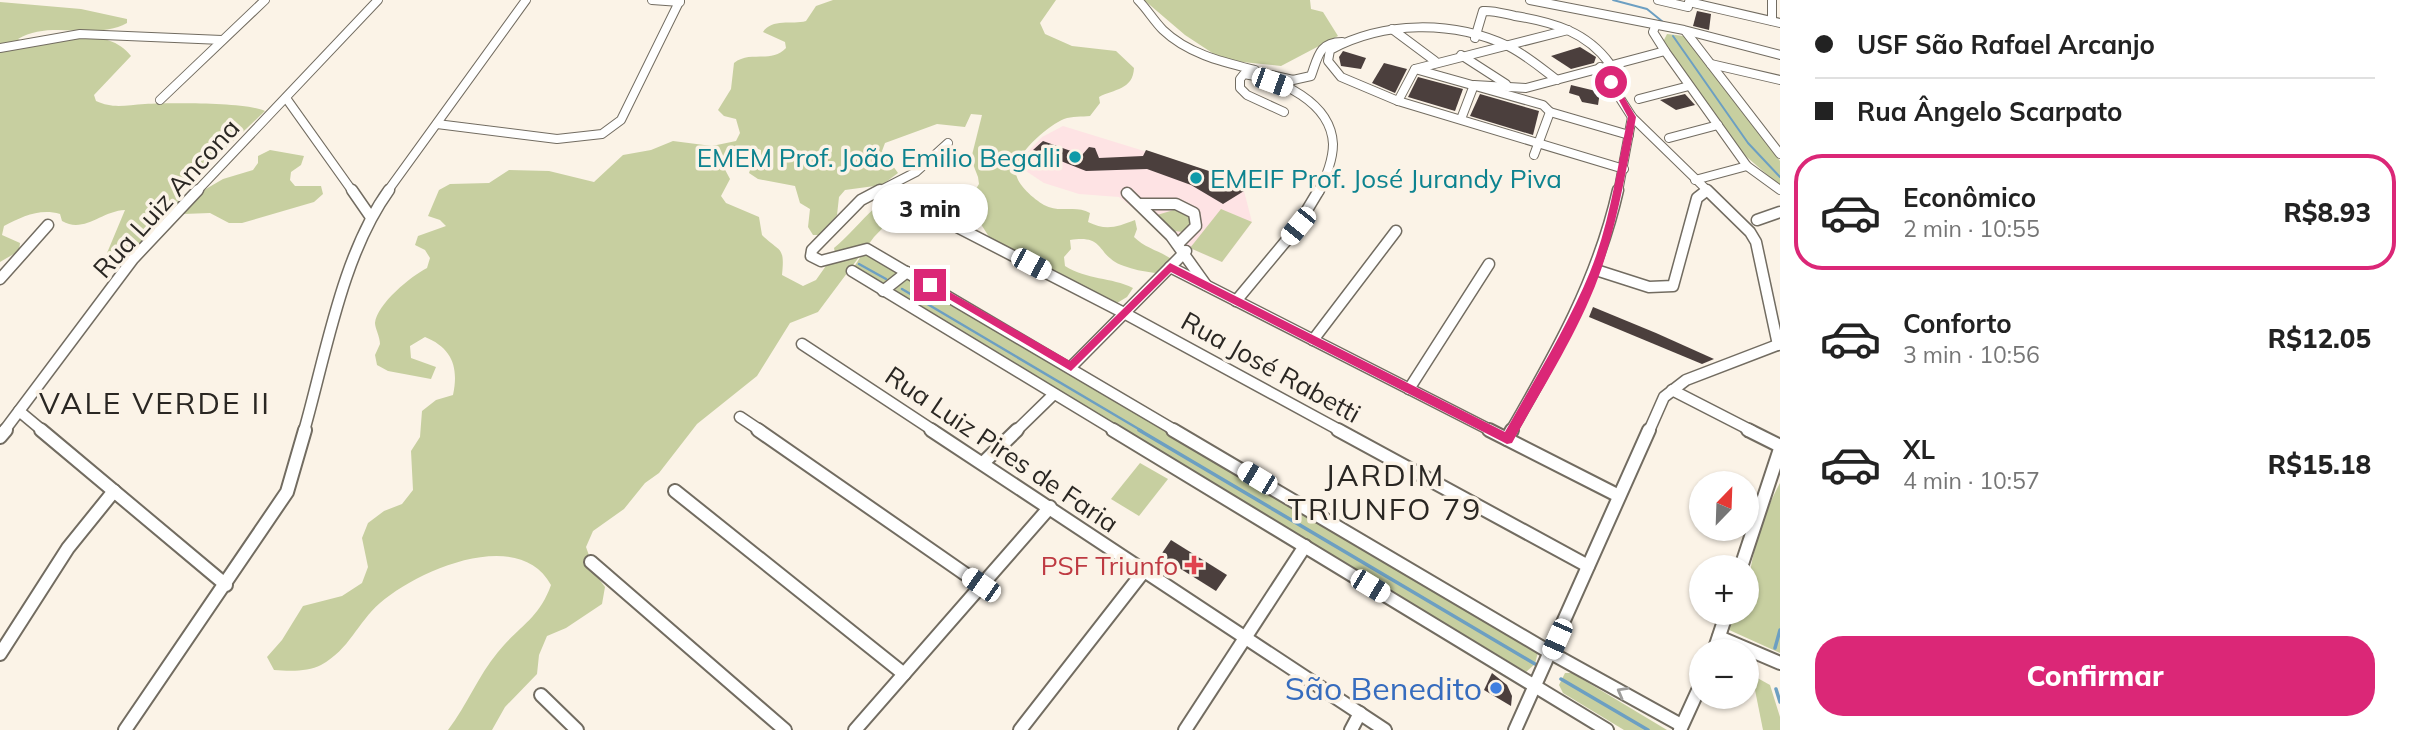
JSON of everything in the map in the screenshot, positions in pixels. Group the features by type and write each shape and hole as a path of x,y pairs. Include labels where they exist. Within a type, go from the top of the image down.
{"street":[{"path":"160,100 265,0"},
{"name":"Rua Luiz Ancona","path":"0,437 133,259 378,0"},
{"path":"125,730 287,492 346,282 370,216 526,0"},
{"path":"437,124 564,138 596,137 607,132 621,120 680,1 652,0"},
{"path":"1138,0 1164,31 1212,59 1280,78 1303,80 1311,76 1322,47 1328,42 1342,42 1392,29 1421,26 1504,45 1557,79"},
{"path":"1530,0 1655,27 1684,30 1780,55"},
{"path":"1658,0 1689,3 1776,22 1772,0"},
{"path":"1689,3 1684,30 1780,155"},
{"path":"1475,38 1483,11 1486,10 1568,30 1593,43 1632,117 1750,232 1756,242 1779,344 1686,380 1662,400 1515,730"},
{"path":"1655,27 1653,32 1665,51 1747,166 1780,190"},
{"path":"1392,29 1435,61"},
{"path":"1398,101 1415,69 1435,61 1568,30"},
{"path":"0,48 80,34 222,40"},
{"path":"1342,42 1330,50 1328,61 1332,70 1357,85 1398,101 1624,169"},
{"path":"1474,85 1526,88 1665,51"},
{"path":"1461,55 1508,86"},
{"path":"1644,56 1672,61"},
{"path":"1711,64 1780,80"},
{"path":"1415,69 1531,100 1549,112 1629,135"},
{"path":"1236,301 1313,207 1328,172 1333,144 1327,118 1311,101 1290,88 1244,74 1240,79 1240,88 1247,95 1283,113"},
{"path":"1461,119 1474,85"},
{"path":"1639,99 1689,86"},
{"path":"1526,88 1531,100"},
{"path":"286,98 370,216"},
{"path":"1534,155 1549,112"},
{"path":"1507,439 1576,314 1596,270 1624,169 1632,117"},
{"path":"1670,138 1718,125"},
{"path":"1762,135 1780,139"},
{"path":"948,143 916,172 861,200 830,235 812,250 811,256 821,261 867,248 1551,653 1681,727 1691,709"},
{"path":"1695,180 1747,166"},
{"path":"1596,270 1649,288 1673,286 1697,198 1706,191"},
{"path":"1127,193 1182,247 1206,285"},
{"path":"1071,367 1170,267 1196,226 1194,213 1176,204 1140,204"},
{"path":"1757,220 1780,212"},
{"name":"Rua José Rabetti","path":"930,213 1124,313 1588,566"},
{"path":"0,279 48,225"},
{"path":"1313,340 1396,232"},
{"path":"1409,389 1489,264"},
{"path":"1170,267 1619,496"},
{"path":"852,271 1607,730"},
{"path":"883,290 907,272"},
{"name":"Rua Luiz Pires de Faria","path":"802,344 1385,730"},
{"path":"1672,390 1780,447 1745,555"},
{"path":"983,463 1054,394"},
{"path":"19,411 226,585"},
{"path":"740,417 981,585"},
{"path":"0,654 68,548 114,491"},
{"path":"676,491 904,674"},
{"path":"855,730 1050,507"},
{"path":"1185,730 1305,546"},
{"path":"591,562 785,730"},
{"path":"1020,730 1144,571"},
{"path":"1723,625 1719,637 1780,663"},
{"path":"541,695 577,730"},
{"path":"1351,730 1360,713"}],"shaded area":[{"path":"1063,126 1209,171 1244,191 1252,222 1222,262 1190,248 1173,248 1152,223 1119,197 1079,194 1044,183 1026,171 1025,155 1042,137"}],"green space":[{"path":"833,0 1056,0 1040,23 1045,34 1072,46 1116,51 1134,68 1133,75 1122,88 1099,97 1100,103 1090,116 1064,119 1041,134 1020,158 1017,178 1027,191 1044,205 1056,209 1084,210 1090,213 1088,222 1094,225 1112,227 1135,220 1137,229 1134,237 1174,261 1184,274 1153,273 1131,268 1115,262 1090,240 1070,240 1071,249 1064,257 1065,266 1082,274 1133,288 1127,297 1117,303 1101,302 1047,279 993,243 977,218 974,192 979,184 971,159 982,115 971,114 965,127 937,124 885,143 882,151 898,173 882,185 845,190 839,197 837,215 820,235 813,235 808,227 810,209 800,203 795,186 758,179 749,173 752,164 761,158 761,150 750,146 722,164 730,179 721,196 726,203 759,217 762,235 782,254 782,275 803,286 816,280 835,253 834,248 886,198 911,186 925,184 874,237 818,312 790,323 757,376 697,424 659,473 645,483 624,509 593,531 586,547 596,575 605,587 602,604 566,628 547,636 539,655 537,674 505,707 492,730 448,730 491,661 541,606 551,585 536,567 516,558 493,556 468,559 418,578 380,603 331,659 304,670 274,670 267,657 282,640 303,606 342,596 362,583 368,567 362,538 368,523 384,511 402,504 413,490 411,451 420,437 422,411 436,400 453,395 455,376 451,360 442,347 425,337 410,346 411,358 436,367 431,379 388,371 377,365 375,355 380,344 375,323 377,316 388,299 412,277 427,268 430,258 425,250 415,245 418,236 446,226 440,220 428,216 439,190 450,184 489,183 509,170 549,171 594,182 623,155 651,150 673,141 712,146 736,141 740,133 736,119 724,116 718,110 731,89 734,63 747,57 780,53 786,48 785,42 763,32 767,28 777,23 806,21 816,6"},
{"path":"1144,0 1310,0 1311,9 1323,12 1338,36 1281,66 1223,60 1185,35"},
{"path":"0,2 81,9 127,19 127,23 114,28 44,31 18,39 25,42 67,37 96,38 121,47 131,56 94,95 96,101 114,106 171,103 225,105 265,111 186,186 181,195 187,200 223,179 253,170 258,163 258,156 270,150 304,156 301,165 291,172 290,180 295,186 321,186 323,194 314,202 242,223 229,223 210,213 183,214 168,219 143,245 114,259 107,253 125,210 78,225 62,221 60,214 38,213 4,226 2,235 20,243 19,251 0,262"},
{"path":"1667,34 1684,36 1780,161 1780,186 1740,151 1663,42"},
{"path":"1177,209 1188,212 1192,221 1183,232 1174,231 1157,215"},
{"path":"1221,209 1252,222 1222,262 1190,248"},
{"path":"863,253 898,273 883,285 854,267"},
{"path":"909,278 1538,652 1535,664 1526,672 893,291"},
{"path":"1140,463 1168,479 1139,516 1111,499"},
{"path":"1780,483 1780,653 1759,643 1759,639 1749,639 1727,629 1729,625 1759,625 1759,555 1754,555"},
{"path":"1565,673 1572,673 1667,730 1624,730 1563,693 1559,685"},
{"path":"1759,679 1770,685 1780,717 1780,730 1763,730 1759,709"}],"building":[{"path":"1697,11 1711,14 1709,30 1693,26"},
{"path":"1580,47 1596,57 1594,63 1571,69 1551,56"},
{"path":"1343,51 1366,58 1361,69 1341,66 1339,57"},
{"path":"1384,63 1407,69 1395,93 1372,83"},
{"path":"1418,77 1463,89 1455,111 1408,97"},
{"path":"1571,85 1600,92 1598,105 1582,102 1579,96 1569,93"},
{"path":"1480,94 1539,111 1533,135 1470,116"},
{"path":"1685,94 1695,105 1676,110 1660,100"},
{"path":"1043,141 1082,155 1089,147 1095,148 1099,158 1143,156 1146,150 1209,171 1244,191 1223,204 1191,185 1147,169 1086,171 1033,150"},
{"path":"1593,307 1714,359 1702,364 1589,317"},
{"name":"PSF Triunfo","path":"1171,540 1227,575 1216,591 1160,556"},
{"name":"São Benedito","path":"1492,673 1507,685 1512,696 1511,706 1484,690"}],"waterway":[{"path":"1613,0 1647,9 1663,22"},
{"path":"1673,36 1748,143 1780,177"},
{"path":"859,264 886,279"},
{"path":"902,289 1142,431"},
{"path":"1139,430 1535,664"},
{"path":"1775,648 1780,630"},
{"path":"1561,679 1648,730"},
{"path":"1776,689 1780,702"}],"place":[{"name":"EMEM Prof. João Emilio Begalli","path":"1075,157"},
{"name":"EMEIF Prof. José Jurandy Piva","path":"1196,178"},
{"name":"PSF Triunfo","path":"1194,565"},
{"name":"São Benedito","path":"1496,688"}],"district":[{"name":"VALE VERDE II","path":"155,403"},
{"name":"JARDIM TRIUNFO 79","path":"1385,492"}],"route":[{"path":"930,285 1071,367 1170,267 1507,439 1576,314 1596,270 1612,218 1624,169 1632,117 1611,82"}]}
